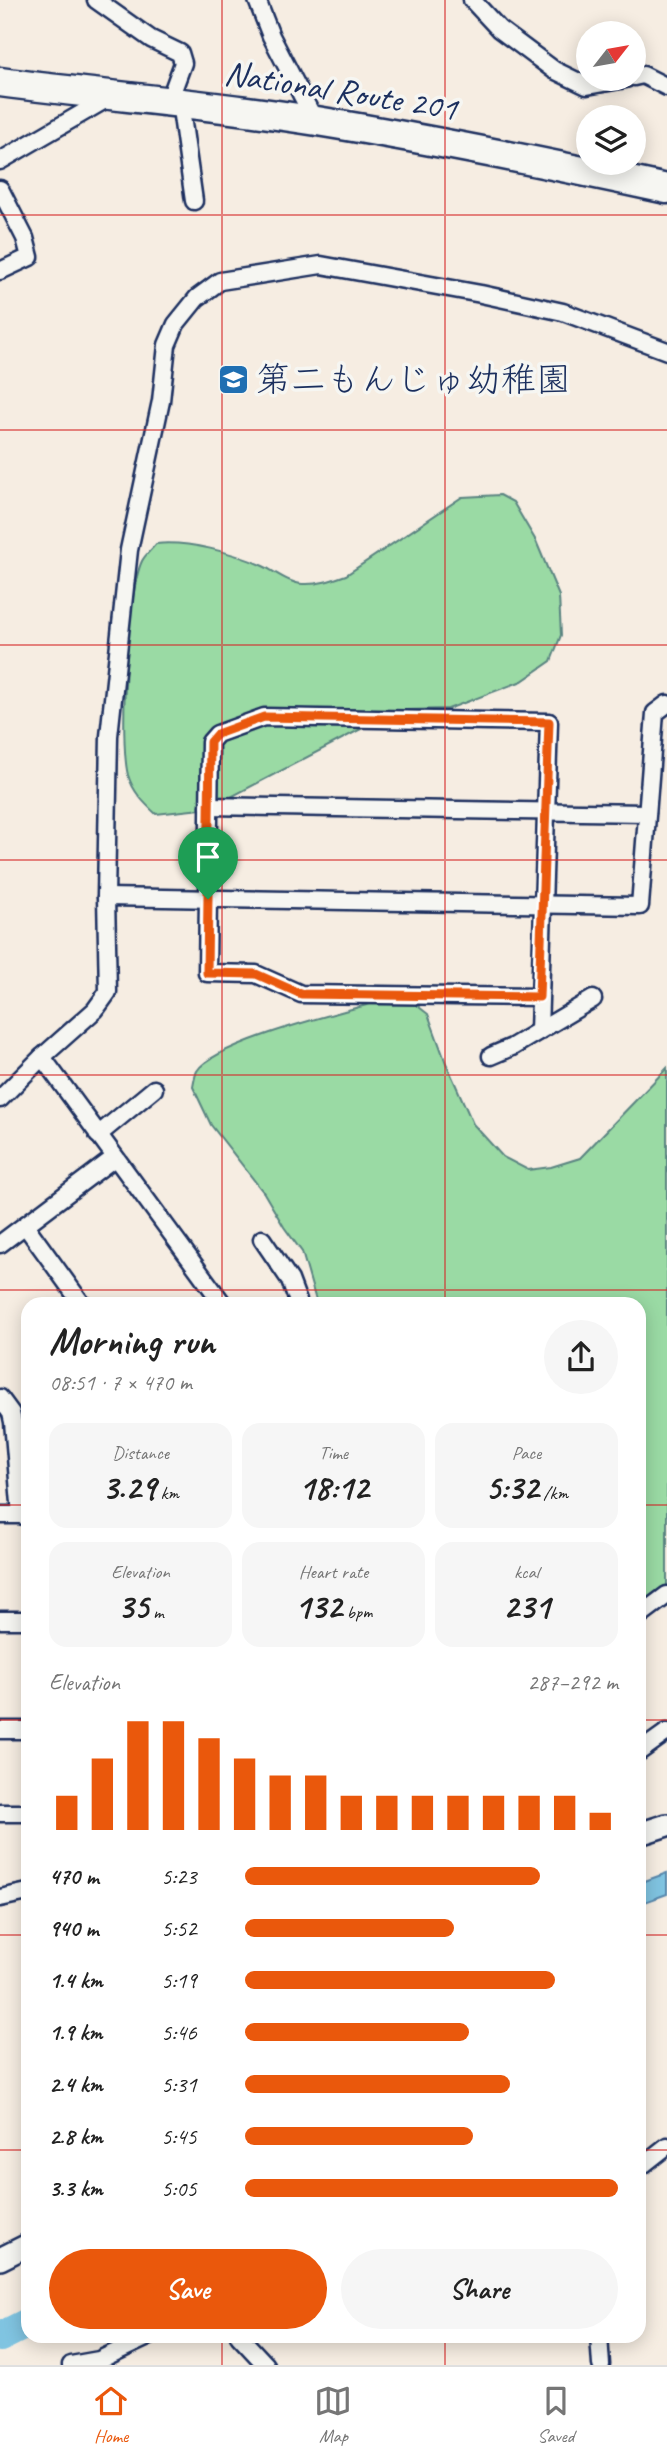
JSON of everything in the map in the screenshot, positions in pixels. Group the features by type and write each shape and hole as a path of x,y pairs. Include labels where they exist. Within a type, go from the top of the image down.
{"highway":[{"name":"National Route 201","path":"0,82 111,97 175,101 315,121 475,148 667,189"}],"street":[{"path":"96,0 151,39 180,53 183,63 175,101 194,201"},
{"path":"257,0 271,36 315,121"},
{"path":"472,0 499,29 554,70 576,81"},
{"path":"646,76 667,87"},
{"path":"0,160 111,97"},
{"path":"0,188 25,238 30,257 0,271"},
{"path":"0,1099 41,1057 95,1010 108,992 106,897 109,736 129,550 161,401 167,345 176,324 197,298 220,281 321,265 563,312 667,351"},
{"path":"106,897 640,906 655,713 667,704"},
{"path":"539,997 301,994 256,974 207,973 210,742 217,734 264,717 549,722 539,1031"},
{"path":"209,806 647,813"},
{"path":"491,1056 512,1047 593,999"},
{"path":"41,1057 218,1297"},
{"path":"98,1135 155,1089"},
{"path":"0,1244 114,1158"},
{"path":"25,1225 77,1297"},
{"path":"261,1239 290,1280 296,1297"},
{"path":"0,1398 11,1413 6,1425 21,1498"},
{"path":"0,1515 21,1517"},
{"path":"646,1611 667,1595"},
{"path":"0,1620 21,1620"},
{"path":"0,1730 21,1730"},
{"path":"646,1747 667,1732"},
{"path":"0,1813 21,1813"},
{"path":"646,1832 667,1825"},
{"path":"0,1898 21,1894"},
{"path":"646,2162 667,2146"},
{"path":"0,2259 21,2248"},
{"path":"71,2365 99,2360 135,2343"},
{"path":"246,2343 266,2365"},
{"path":"599,2343 601,2365"}],"green space":[{"path":"500,495 513,502 536,541 559,596 561,635 551,661 522,681 448,709 406,710 380,719 210,808 156,814 143,801 130,781 125,757 126,666 137,578 142,561 156,544 181,544 225,552 252,561 293,582 314,584 346,575 462,497"},
{"path":"385,1000 415,1004 428,1014 473,1124 503,1157 528,1170 551,1167 580,1158 667,1068 667,1607 646,1614 646,1297 315,1297 302,1252 264,1193 211,1125 193,1087 197,1071 209,1060 229,1049 314,1019"}],"water":[{"path":"667,1873 667,1894 646,1902 646,1880"}],"waterway":[{"path":"0,2337 21,2326"}],"place":[{"name":"第二もんじゅ幼稚園","path":"233,379"}],"route":[{"path":"264,717 549,722 539,997 301,994 256,974 207,973 208,899 210,742 217,734 264,717"}]}
